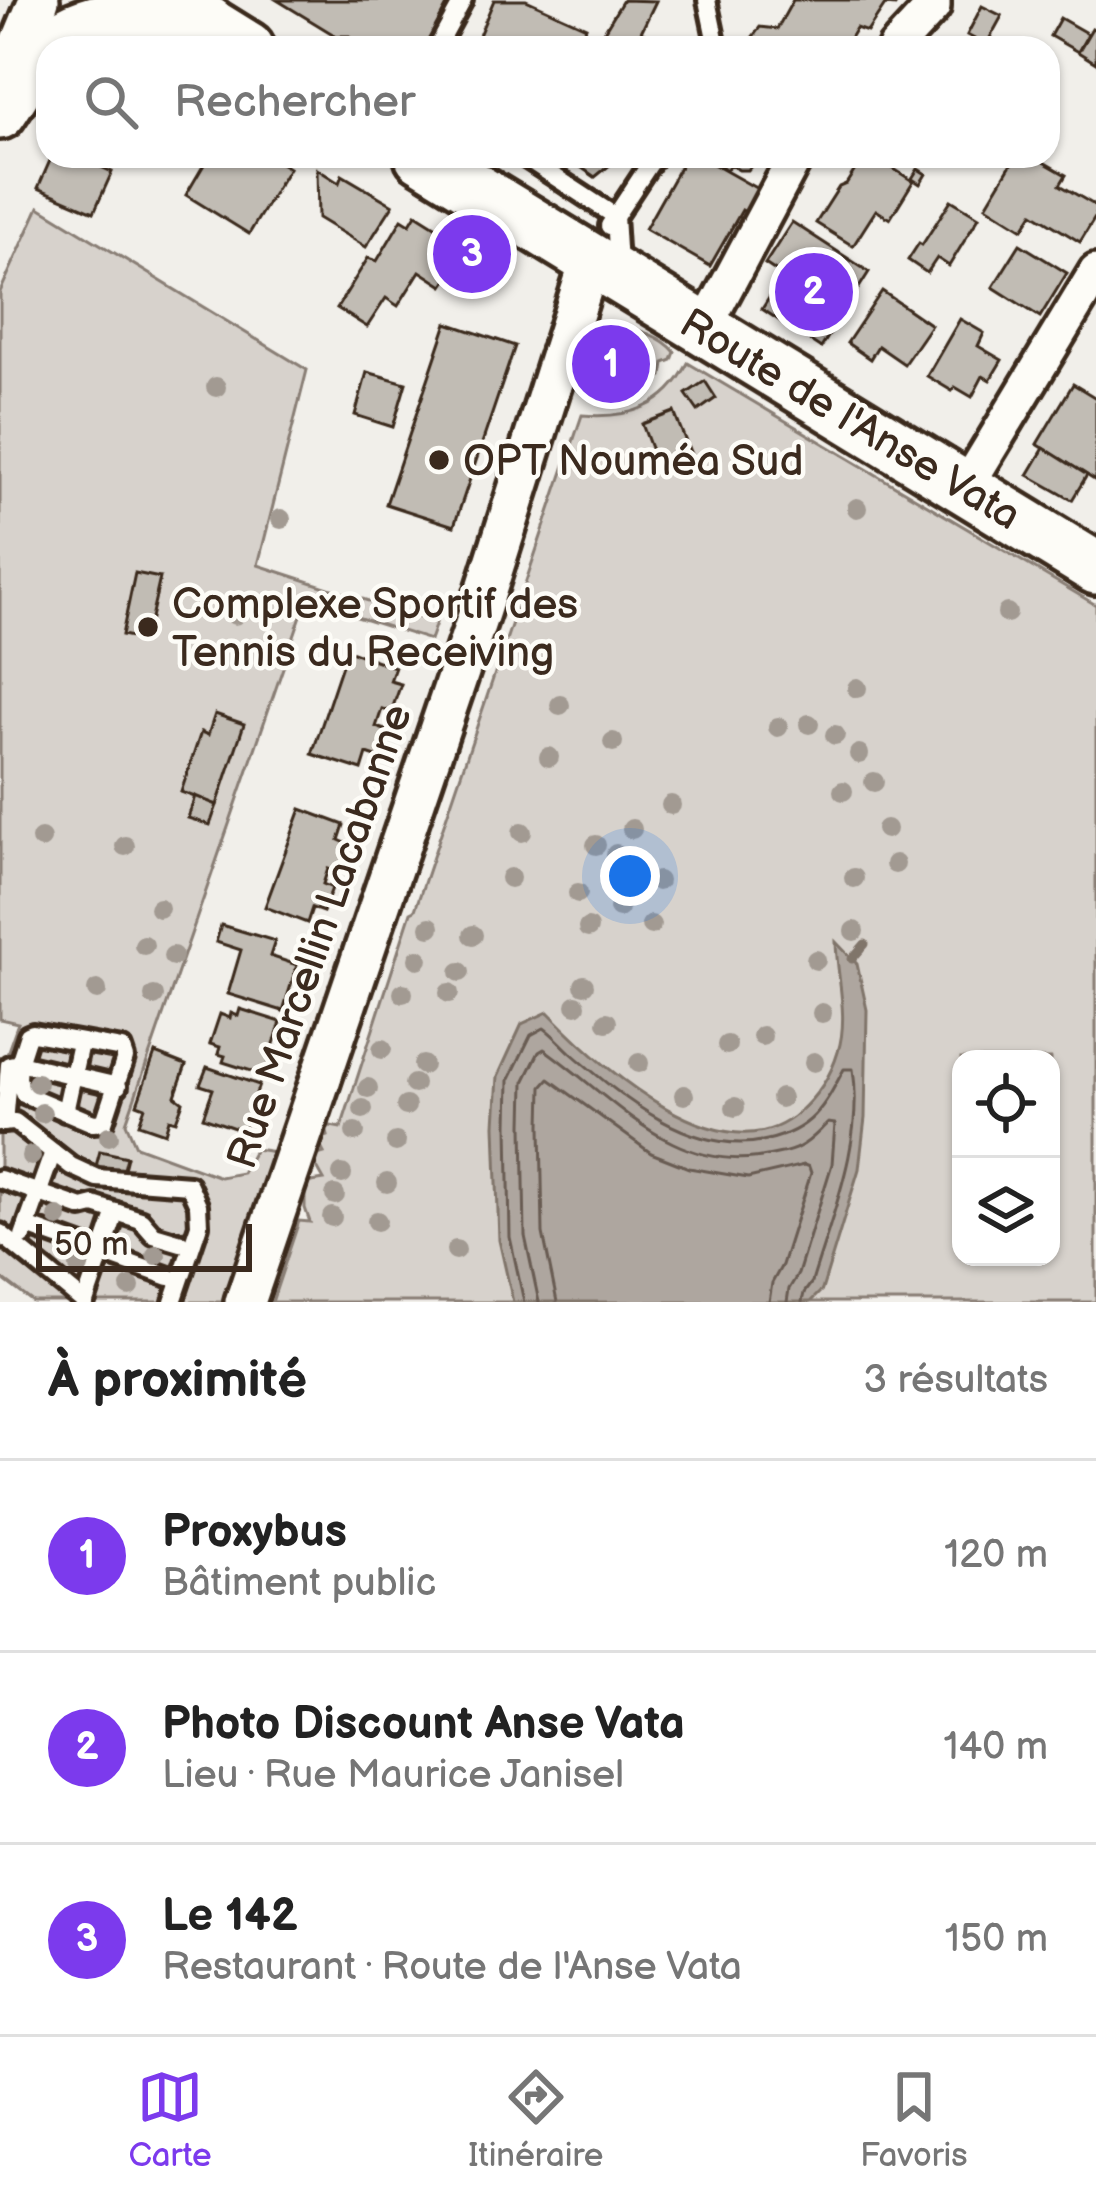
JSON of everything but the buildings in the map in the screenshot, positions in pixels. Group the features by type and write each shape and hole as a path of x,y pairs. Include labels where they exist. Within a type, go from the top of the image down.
{"main road":[{"path":"64,36 117,16 210,24"},
{"path":"0,113 36,62"},
{"name":"Route de l'Anse Vata","path":"445,168 608,251 705,327 1096,568"}],"street":[{"path":"0,95 39,0"},
{"path":"906,36 933,7 933,0"},
{"path":"705,327 790,168"},
{"name":"Rue Marcellin Lacabanne","path":"245,1302 480,610 608,251"},
{"path":"965,488 1096,272"}],"lane":[{"path":"444,36 463,0"},
{"path":"707,0 714,36"},
{"path":"534,168 608,251 649,168"},
{"path":"34,1034 122,1049 125,1058 104,1122 93,1123 24,1094 19,1063 28,1035 34,1034"},
{"path":"65,1112 80,1043"},
{"path":"118,1086 19,1063 9,1065 2,1123 15,1122 71,1166 97,1178 190,1185 199,1225 173,1302"},
{"path":"19,1248 53,1152"},
{"path":"0,1180 82,1208 94,1204 141,1220 154,1235 181,1243"},
{"path":"160,1302 198,1205"},
{"path":"0,1233 84,1302 116,1212"},
{"path":"27,1226 169,1277"}],"shaded area":[{"name":"Complexe Sportif des Tennis du Receiving","path":"39,207 307,370 258,565 436,623 430,640 306,601 126,1123 136,1146 220,1177 242,1173 255,1149 275,1152 224,1302 33,1302 0,1277 0,1073 18,1023 0,1019 0,292"},
{"path":"612,323 655,336 675,352 664,363 662,376 643,381 625,352 598,361 586,353 594,334"},
{"path":"688,363 1096,605 1096,1302 272,1302 299,1221 310,1222 305,1183 324,1180 311,1157 324,1153 317,1140 328,1136 325,1125 341,1128 582,415 630,412 669,390"}],"water":[{"path":"836,942 857,964 867,1010 865,1118 859,1169 822,1290 810,1302 513,1302 499,1240 495,1125 498,1076 522,1024 548,1012 630,1085 700,1124 735,1133 768,1130 805,1107 835,1061 842,1025"}],"waterway":[{"path":"852,959 865,944"}],"place":[{"name":"Le 142","path":"472,254"},
{"name":"Photo Discount Anse Vata","path":"814,292"},
{"name":"Proxybus","path":"611,364"},
{"name":"OPT Nouméa Sud","path":"439,460"},
{"name":"Complexe Sportif des Tennis du Receiving","path":"148,627"}]}
